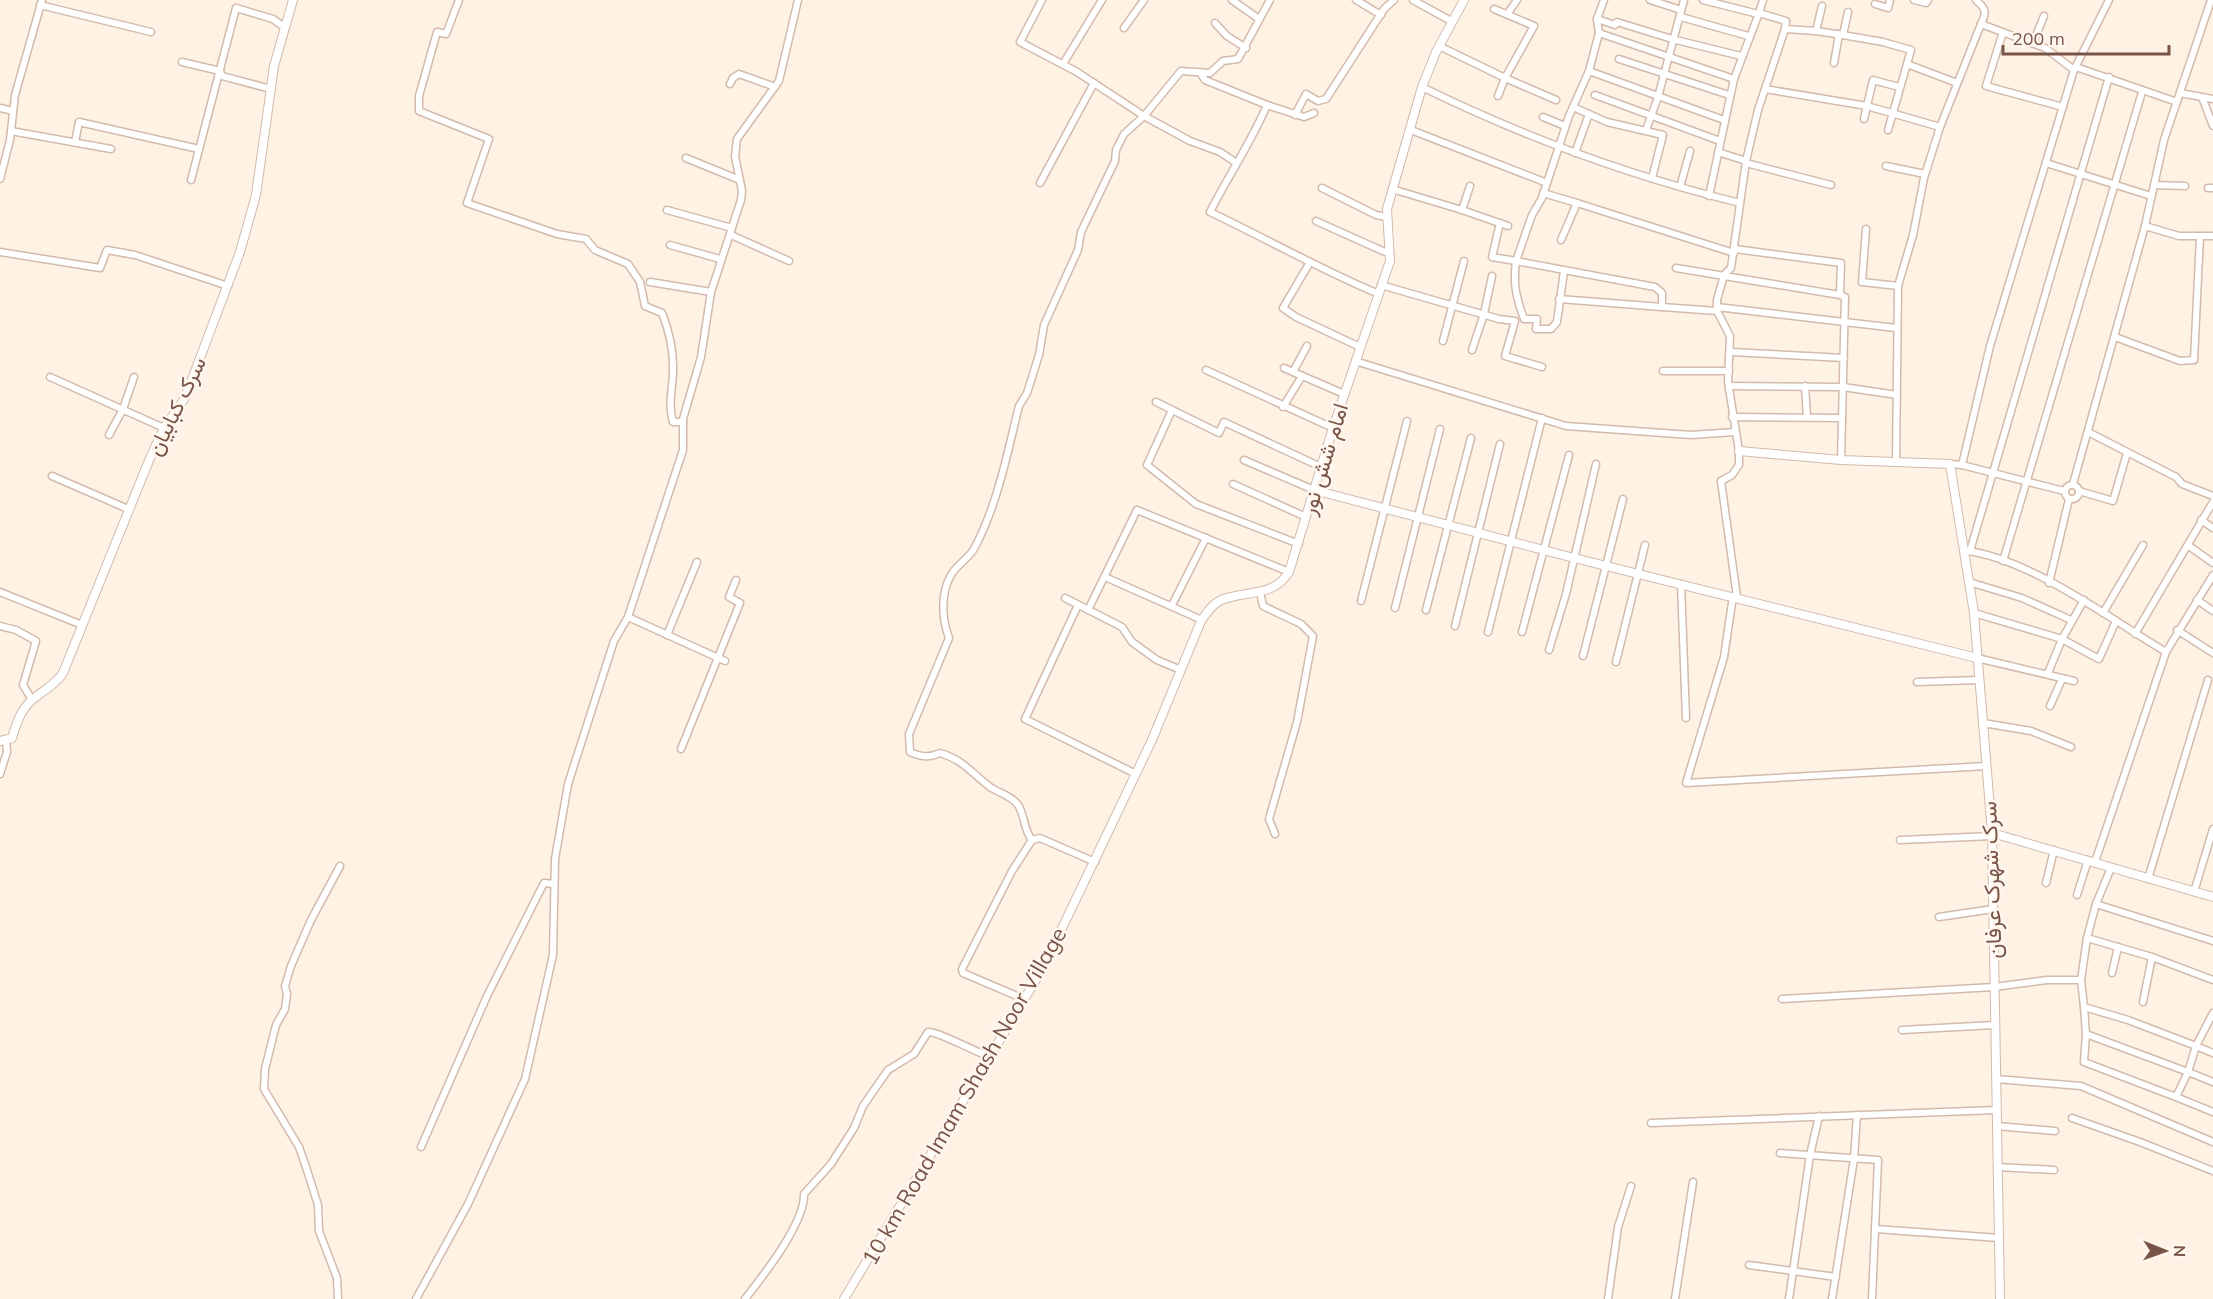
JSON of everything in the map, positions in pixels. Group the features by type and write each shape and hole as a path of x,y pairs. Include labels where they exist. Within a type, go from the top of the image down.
{"street":[{"name":"سرک کبابیان","path":"3,741 12,738 20,714 32,700 58,681 128,509 164,428 184,398 228,286 256,195 271,89 284,27 293,0"},
{"path":"459,0 446,34 437,32 419,96 419,111 489,139 467,203 557,234 586,239 595,250 628,264 640,282 645,306 662,313 671,336 670,411 673,422 683,422"},
{"path":"417,1299 468,1204 525,1079 553,955 555,860 568,784 614,641 628,617 683,450 683,422 701,357 711,292 741,200 735,156 736,139 779,81 798,0"},
{"path":"1042,0 1020,42 1063,64 1144,116 1190,141 1220,152 1235,162"},
{"path":"1063,64 1102,0"},
{"path":"1124,28 1144,0"},
{"path":"1232,0 1259,19"},
{"path":"1032,840 1025,829 1019,806 1011,798 989,786 969,767 940,753 931,757 910,752 909,734 950,638 944,620 944,599 951,575 974,550 990,514 1019,406 1027,393 1039,355 1044,325 1078,250 1081,232 1115,161 1116,150 1124,134 1144,116 1181,70 1201,75 1210,73 1223,61 1238,59 1270,0"},
{"path":"1356,0 1381,15"},
{"path":"1295,115 1306,94 1318,101 1326,99 1381,15 1394,0"},
{"path":"1413,0 1451,21"},
{"name":"امام شش نور","path":"1289,572 1344,394 1390,261 1387,217 1392,189 1422,87 1451,21 1464,0"},
{"path":"1508,13 1517,0"},
{"path":"1564,271 1557,322 1551,329 1536,329 1537,319 1524,319 1512,279 1532,215 1543,193 1565,126 1589,71 1599,33 1597,19 1604,0"},
{"path":"1650,0 1681,14 1748,36"},
{"path":"1646,130 1670,56 1684,0"},
{"path":"1703,0 1786,21 1746,162 1735,251 1731,268 1724,275 1717,309 1730,336 1729,386 1739,451 1739,465 1732,475 1721,481 1735,597 1724,657 1686,783 1986,766"},
{"path":"1709,196 1729,95 1748,36 1763,0"},
{"path":"1875,4 1888,8 1890,0"},
{"path":"1914,0 1926,3 1928,0"},
{"path":"1896,462 1898,286 1913,235 1925,174 1940,127 1986,15 1985,8 1976,0"},
{"path":"1962,465 1990,346 2063,106 2075,69 2109,0"},
{"path":"0,179 11,130 15,95 41,3 151,32"},
{"path":"2073,484 2115,337 2177,102 2209,3"},
{"path":"1816,31 1822,6"},
{"path":"191,180 236,8 273,19 284,27"},
{"path":"1494,9 1534,26 1505,78 1498,96"},
{"path":"1834,63 1848,12"},
{"path":"2033,42 2044,16"},
{"path":"1597,19 1615,26 1617,22 1674,40 1741,56"},
{"path":"1215,23 1227,36 1246,48"},
{"path":"1981,24 2046,48 2075,69 2109,77 2142,92 2177,102"},
{"path":"1785,29 1841,35 1883,42 1911,50 1888,130"},
{"path":"2003,32 1986,86 2063,106"},
{"path":"1599,33 1734,79"},
{"path":"1439,46 1556,100"},
{"path":"1619,59 1662,75 1664,72 1729,95"},
{"path":"182,62 220,71 222,76 271,89"},
{"path":"1907,64 1957,82"},
{"path":"1589,71 1724,120"},
{"path":"730,84 739,74 775,87"},
{"path":"1201,75 1205,80 1295,115 1304,117 1314,113"},
{"path":"2109,77 1993,473 1967,551 2003,561 2049,582 2084,600 2166,652"},
{"path":"1864,119 1874,80 1899,87"},
{"path":"1040,183 1094,83"},
{"path":"1422,87 1478,114 1559,148 1709,196 1740,203"},
{"path":"1765,89 1867,106 1940,127"},
{"path":"2003,561 2142,92"},
{"path":"2180,93 2213,99"},
{"path":"1595,95 1719,141"},
{"path":"2202,97 2213,126"},
{"path":"1267,105 1250,142 1235,162 1210,212 1337,277 1379,294"},
{"path":"1573,107 1607,122 1663,135 1653,178"},
{"path":"0,108 13,111"},
{"path":"1575,153 1589,114"},
{"path":"1543,117 1565,126"},
{"path":"75,142 80,122 199,149"},
{"path":"11,130 111,149"},
{"path":"1411,130 1546,183"},
{"path":"1680,187 1690,151"},
{"path":"1718,152 1831,186"},
{"path":"686,158 740,180"},
{"path":"2046,163 2151,196"},
{"path":"1886,166 1925,174"},
{"path":"2154,185 2185,186"},
{"path":"1462,210 1470,186"},
{"path":"1322,188 1376,215 1387,217"},
{"path":"1392,189 1508,226"},
{"path":"1543,193 1735,251 1841,263 1840,295"},
{"path":"1561,240 1577,203"},
{"path":"667,210 732,232 789,261"},
{"path":"1316,220 1385,252 1390,252"},
{"path":"1500,223 1492,257 1655,287 1662,292 1662,307"},
{"path":"2145,226 2179,236 2213,236"},
{"path":"1866,229 1862,282 1898,286"},
{"path":"2115,337 2180,361 2194,360 2200,236"},
{"path":"670,245 720,259"},
{"path":"0,253 100,268 107,250 135,255 228,286"},
{"path":"1443,341 1464,261"},
{"path":"1310,262 1283,308 1296,317 1360,347"},
{"path":"1676,268 1845,297 1842,322 1844,358 1841,460"},
{"path":"1472,350 1484,314 1492,276"},
{"path":"650,282 711,292"},
{"path":"1381,285 1515,321 1505,356 1542,368"},
{"path":"1559,299 1717,309 1896,328"},
{"path":"1293,372 1307,346"},
{"path":"1731,351 1844,358"},
{"path":"1355,361 1566,426 1691,435 1735,432"},
{"path":"1284,368 1344,394"},
{"path":"1206,370 1333,428"},
{"path":"1663,371 1729,371"},
{"path":"1283,407 1302,376"},
{"path":"50,377 164,428"},
{"path":"109,435 123,409 134,377"},
{"path":"1729,386 1843,387 1847,390 1897,395"},
{"path":"1805,386 1807,417"},
{"path":"1156,402 1219,433 1224,422 1321,467"},
{"path":"1172,410 1147,465 1196,504 1299,544"},
{"path":"1732,417 1842,418"},
{"path":"1488,632 1542,418"},
{"path":"1361,601 1407,421"},
{"path":"1395,608 1440,429"},
{"path":"2088,432 2176,477 2182,484 2213,496"},
{"path":"1426,610 1472,438"},
{"path":"1455,626 1500,444"},
{"path":"1739,451 1841,460 1962,465 2064,491 2069,499 2049,582"},
{"path":"2073,484 2079,491 2113,501 2127,453"},
{"path":"1522,632 1569,455"},
{"path":"1244,460 1314,490 1384,510 2074,681"},
{"path":"1549,650 1596,464"},
{"name":"سرک شهرک عرفان","path":"1950,464 1967,551 1992,835 2000,1299"},
{"path":"52,476 128,509"},
{"path":"1233,484 1306,517"},
{"path":"2064,491 2068,485 2073,484"},
{"path":"2069,499 2076,498 2079,491"},
{"path":"1583,656 1623,499"},
{"path":"2135,634 2213,502"},
{"path":"1024,999 963,973 962,969 1012,871 1032,840 1040,838 1096,860 1136,774 1202,620 1210,607 1221,600 1260,592 1276,586 1289,572 1137,510 1088,610"},
{"path":"2201,520 2213,528"},
{"path":"1172,605 1206,538"},
{"path":"1616,662 1645,545"},
{"path":"2103,613 2143,545"},
{"path":"2189,546 2213,563"},
{"path":"668,635 697,562"},
{"path":"2077,895 2166,652 2177,630 2213,574"},
{"path":"1105,577 1202,620"},
{"path":"681,749 740,603 729,597 735,580"},
{"path":"1969,582 2022,598 2071,620"},
{"path":"1682,584 1686,718"},
{"path":"0,592 82,625"},
{"path":"1260,592 1263,606 1301,624 1313,636 1297,722 1269,819 1275,834"},
{"path":"1065,598 1122,627 1132,642 1157,660 1181,670"},
{"path":"2048,673 2071,620 2084,600"},
{"path":"2197,600 2213,611"},
{"path":"1078,605 1025,719 1136,774"},
{"path":"1974,613 2062,639 2099,659 2116,621"},
{"path":"628,617 725,661"},
{"path":"0,626 16,630 36,641 23,685 32,700"},
{"path":"2177,630 2213,653"},
{"path":"2050,706 2062,679"},
{"path":"1917,682 1979,680"},
{"path":"2148,879 2208,680"},
{"path":"1983,723 2031,731 2072,747"},
{"path":"0,774 7,752 3,741"},
{"path":"2194,892 2213,829"},
{"path":"1900,840 1992,835 2054,850 2213,897"},
{"path":"2046,883 2054,850"},
{"name":"10 km Road Imam Shash Noor Village","path":"844,1299 1043,968 1096,860"},
{"path":"338,1299 337,1278 319,1231 318,1205 299,1147 264,1089 265,1069 276,1025 285,1009 287,994 285,986 291,966 311,920 340,866"},
{"path":"2111,868 2096,904 2087,938 2081,980 2086,1034 2084,1062 2213,1112"},
{"path":"421,1147 487,996 544,883 554,884"},
{"path":"2096,904 2213,941"},
{"path":"1939,917 1993,909"},
{"path":"2087,938 2152,957 2213,980"},
{"path":"2112,973 2118,947"},
{"path":"2143,1002 2152,957"},
{"path":"1782,999 1994,987 2047,980 2081,980"},
{"path":"2084,1007 2128,1020 2213,1053"},
{"path":"2176,1097 2188,1072 2196,1046 2212,1015"},
{"path":"1902,1030 1994,1025"},
{"path":"745,1299 790,1232 804,1206 804,1194 831,1164 854,1128 863,1106 888,1070 914,1054 928,1032 936,1031 965,1048 990,1057"},
{"path":"2086,1034 2213,1082"},
{"path":"1996,1079 2081,1086 2213,1142"},
{"path":"1651,1123 1996,1110"},
{"path":"1832,1299 1854,1159 1857,1115"},
{"path":"1789,1299 1809,1155 1819,1116"},
{"path":"2072,1118 2140,1142 2213,1172"},
{"path":"1997,1126 2055,1131"},
{"path":"1780,1153 1878,1160 1872,1299"},
{"path":"1997,1167 2054,1170"},
{"path":"1675,1299 1693,1182"},
{"path":"1608,1299 1618,1227 1631,1186"},
{"path":"1876,1229 1999,1238"},
{"path":"1749,1265 1836,1277"}]}
